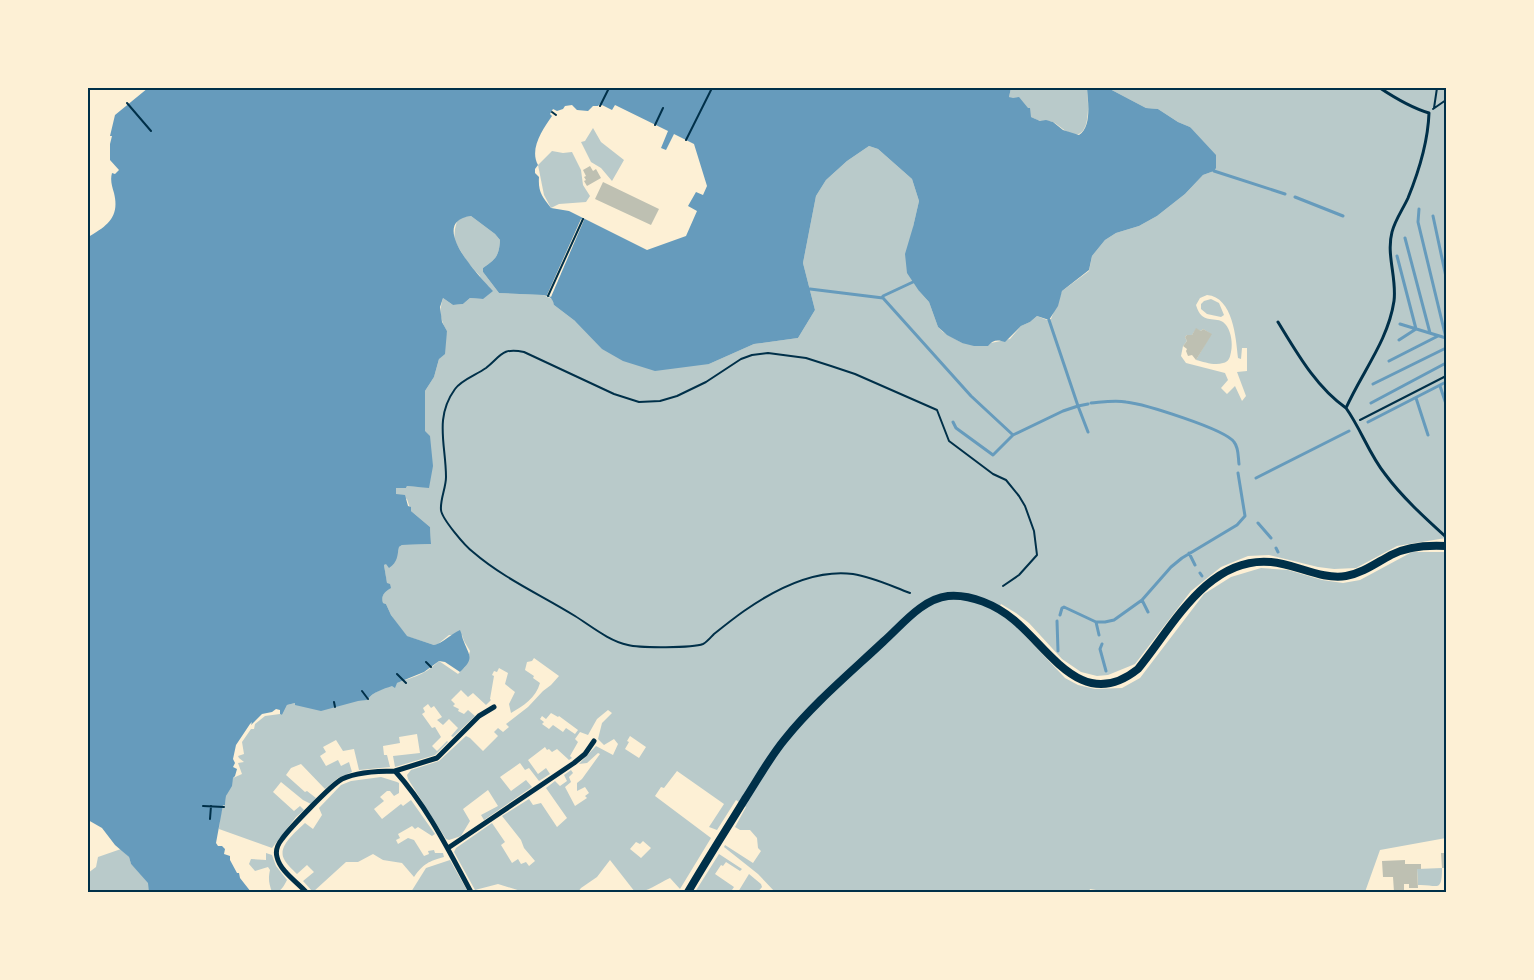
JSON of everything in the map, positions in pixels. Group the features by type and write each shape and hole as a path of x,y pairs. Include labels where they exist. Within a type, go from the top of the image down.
{"street":[{"path":"688,892 784,740 852,671 915,612 934,600 965,596 993,606 1015,620 1068,672 1084,680 1108,683 1129,676 1138,669 1191,599 1215,578 1238,566 1260,561 1272,562 1323,575 1343,576 1364,570 1403,550 1422,546 1446,546"},
{"path":"306,892 280,864 276,850 282,838 338,782 350,776 395,771 437,758 479,716 494,707"},
{"path":"448,848 574,764 585,754 594,740"},
{"path":"395,771 405,782 448,848 471,892"}],"lane":[{"path":"1346,408 1387,332 1394,298 1391,238 1397,219 1408,196 1427,137 1429,113 1421,111 1380,88"},
{"path":"1278,322 1313,375 1335,401 1346,408 1356,422 1384,473 1398,490 1446,537"}],"path":[{"path":"600,106 609,88"},
{"path":"686,140 712,88"},
{"path":"1434,108 1436,88"},
{"path":"1429,113 1446,100"},
{"path":"127,103 151,131"},
{"path":"655,125 663,108"},
{"path":"552,112 556,115"},
{"path":"548,296 583,219"},
{"path":"910,593 874,579 839,573 800,582 767,596 743,611 702,644 662,647 627,645 611,638 523,586 473,552 461,541 441,511 446,479 442,415 459,384 487,367 497,356 506,351 524,352 614,394 638,402 660,401 691,390 741,359 752,355 768,353 806,358 855,374 937,410 948,441 993,474 1006,480 1014,489 1023,502 1032,522 1036,555 1019,575 1003,586"},
{"path":"1356,422 1446,376"},
{"path":"426,662 431,667"},
{"path":"398,674 406,683"},
{"path":"362,691 368,699"},
{"path":"334,702 335,707"},
{"path":"204,806 224,807"},
{"path":"210,806 210,818"}],"shaded area":[{"path":"1011,88 1087,88 1088,117 1083,130 1079,134 1073,134 1053,122 1040,121 1030,117 1030,110 1009,97"},
{"path":"1108,88 1446,88 1446,538 1397,546 1356,568 1334,569 1269,555 1248,556 1221,567 1191,591 1135,664 1108,675 1097,676 1081,672 1062,659 1029,623 1016,613 1001,604 997,612 1012,622 1065,678 1078,685 1095,689 1122,688 1140,678 1204,594 1231,577 1261,568 1288,570 1322,580 1343,583 1360,580 1412,552 1446,552 1446,838 1380,850 1365,892 1108,892 1090,889 1089,892 775,892 758,874 724,847 725,845 753,863 761,851 758,848 757,838 750,830 740,830 735,827 746,807 736,800 717,830 709,827 724,804 677,771 655,796 711,838 680,889 670,878 648,889 635,892 610,860 597,877 578,892 524,892 498,884 475,890 454,852 456,848 492,823 505,842 501,845 512,863 518,859 521,864 526,862 529,866 535,861 502,816 529,799 533,805 541,803 557,827 567,818 546,788 555,781 560,786 567,781 564,775 571,770 573,773 569,777 571,782 565,787 575,806 587,798 585,796 589,793 585,787 577,791 577,783 600,754 598,753 587,763 579,764 596,746 613,755 618,744 614,739 604,745 598,739 602,723 612,713 608,710 597,719 588,735 580,732 575,739 578,742 570,756 572,758 569,760 557,749 552,752 545,747 528,760 538,774 546,768 550,774 539,781 529,768 525,770 520,763 500,777 511,791 526,780 532,787 484,820 481,815 498,806 488,790 463,809 470,821 461,836 449,840 446,839 407,775 411,770 439,761 466,736 483,751 498,736 494,732 498,728 503,732 509,727 506,724 528,707 559,676 534,658 532,661 527,662 525,670 540,683 538,688 528,701 511,713 509,704 515,692 505,684 508,673 499,668 492,675 494,676 491,700 486,705 473,693 468,697 461,690 451,700 455,704 453,706 459,709 458,711 464,714 468,710 475,716 453,737 451,736 458,728 449,719 443,725 437,720 442,717 434,706 431,708 428,704 423,708 425,712 422,714 432,728 435,727 441,737 432,746 437,751 448,742 435,755 395,767 393,756 420,753 417,734 399,737 400,743 383,746 384,755 387,755 390,767 359,770 354,749 343,751 336,740 323,747 326,752 320,756 326,766 338,760 341,766 349,762 352,772 338,778 325,789 301,764 291,768 286,775 305,792 307,791 316,798 311,804 303,800 281,782 273,792 294,811 300,806 304,810 296,817 272,848 219,829 223,805 225,805 226,796 233,778 242,774 238,763 244,762 238,756 244,754 242,742 251,729 254,729 255,724 265,716 282,715 287,705 295,703 367,700 385,687 423,673 439,661 458,674 465,667 470,651 462,635 449,635 434,645 406,636 391,615 386,604 383,603 382,598 390,588 390,584 387,584 384,565 398,552 399,547 402,545 431,544 430,527 411,511 407,499 396,495 396,488 406,488 407,486 419,487 425,431 425,391 434,377 447,331 441,315 443,298 453,305 463,304 470,298 483,299 480,276 468,263 454,240 457,221 463,217 471,216 500,240 496,257 483,268 483,272 499,293 543,295 554,300 554,305 575,321 709,364 754,344 798,338 815,310 803,263 816,196 826,180 847,161 869,146 878,149 912,179 919,201 913,227 919,291 929,302 938,327 962,343 991,343 1010,339 1021,326 1037,316 1047,320 1051,319 1062,291 1089,271 1092,256 1105,240 1116,233 1139,226 1157,216 1185,194 1203,175 1214,171 1190,127 1178,122 1158,109 1146,108","holes":["1207,295 1216,297 1223,303 1228,311 1234,330 1238,358 1241,359 1242,348 1247,348 1247,371 1237,372 1246,396 1242,401 1235,386 1227,394 1221,388 1228,380 1225,373 1186,363 1181,356 1183,346 1187,341 1185,337 1192,335 1196,329 1201,331 1203,329 1211,334 1196,360 1217,364 1225,362 1230,357 1232,344 1228,328 1219,320 1208,319 1201,315 1196,305 1200,298","551,713 559,716 578,730 575,734 566,728 563,732 553,725 549,729 542,724 544,722 540,719 542,716 546,719","630,736 646,747 639,758 625,749 629,742 627,741","643,841 651,848 641,858 630,849 636,842 640,844"]},
{"path":"593,128 601,142 624,160 612,181 601,168 591,162 581,142 585,141"},
{"path":"552,151 572,152 581,170 583,185 590,196 586,202 559,204 551,208 544,195 538,165"},
{"path":"1211,299 1219,303 1224,315 1221,317 1207,314 1201,309 1201,304 1204,301"},
{"path":"381,777 399,783 399,793 394,796 390,791 387,791 380,797 384,801 374,809 382,819 401,804 403,806 411,800 435,834 432,836 418,827 415,829 412,826 398,834 400,838 396,840 398,844 408,838 414,840 424,856 429,854 428,851 434,850 435,853 443,853 444,857 427,864 414,877 402,863 383,860 373,854 358,862 346,862 313,892 303,881 314,872 307,865 297,874 284,859 283,849 285,844 305,823 313,829 322,815 319,808 341,785 351,781"},
{"path":"121,849 129,857 131,864 149,883 149,892 88,892 88,873 96,867 98,857"},
{"path":"266,853 272,855 276,866 287,880 278,892 272,892 269,881 270,870 268,867 255,871 249,864 251,859 266,860"},
{"path":"719,854 742,869 740,871 726,862 723,866 721,865 715,874 734,887 732,890 736,892 695,892"},
{"path":"450,860 468,892 411,892 426,868"},
{"path":"1442,868 1439,885 1418,885 1417,869"},
{"path":"749,874 762,887 755,892 738,892"}],"water":[{"path":"148,88 1011,88 1009,97 1019,97 1030,108 1031,117 1040,121 1053,122 1063,130 1079,135 1088,120 1087,88 1108,88 1146,108 1158,109 1178,122 1190,127 1216,155 1216,168 1214,171 1203,175 1185,194 1157,216 1139,226 1116,233 1105,240 1092,256 1089,270 1062,291 1058,306 1049,320 1037,316 1021,326 1005,342 996,341 988,346 974,346 962,343 947,335 938,327 929,302 907,273 905,254 919,201 912,179 878,149 869,146 847,161 826,180 816,196 803,263 815,310 798,338 754,344 709,364 655,371 623,361 602,349 575,321 554,305 549,297 543,295 499,293 483,272 483,268 496,257 500,240 471,216 459,220 454,228 455,239 469,263 493,291 483,299 470,298 463,304 453,305 443,298 440,307 442,322 447,331 445,354 439,359 434,377 425,391 425,431 430,436 433,466 429,488 407,486 406,488 396,488 396,494 405,495 411,511 430,527 431,544 402,545 399,547 397,559 394,563 389,568 386,564 384,565 387,583 390,584 391,588 382,598 383,603 386,604 391,615 407,636 434,645 460,630 470,657 469,660 460,672 445,662 439,661 424,672 397,683 395,688 392,686 382,690 367,700 321,711 295,705 295,703 287,705 282,715 280,710 276,709 262,714 250,724 236,745 233,767 237,769 232,786 226,796 225,805 223,805 216,843 225,849 224,854 230,856 230,860 237,873 239,873 240,878 251,892 149,892 148,883 131,864 129,857 115,845 102,828 88,820 88,237 106,225 113,215 115,208 111,176 112,173 115,174 119,170 110,160 112,136 110,136 115,115","holes":["600,104 612,110 615,105 668,131 661,148 666,150 674,134 694,144 707,186 703,195 696,192 688,206 697,211 686,236 647,250 569,211 551,208 543,197 539,186 539,177 535,173 538,165 535,152 538,139 552,116 550,114 553,109 557,111 565,106 572,105 577,110 588,111 593,106"]}],"pier":[{"path":"581,219 584,220 551,297 547,295"}],"building":[{"path":"590,166 593,171 596,169 601,178 587,186 584,181 586,176 583,170"},
{"path":"603,182 659,209 651,225 595,199"},
{"path":"1196,328 1201,331 1203,329 1212,334 1196,360 1192,355 1188,356 1187,349 1183,346 1187,341 1185,337 1192,335"},
{"path":"1441,853 1446,853 1446,868 1442,868"},
{"path":"1405,860 1405,864 1421,864 1421,869 1417,869 1418,888 1409,888 1409,884 1404,884 1404,892 1394,892 1393,877 1383,877 1382,861"}],"waterway":[{"path":"1214,171 1285,194"},
{"path":"1295,197 1343,216"},
{"path":"1419,209 1418,222 1446,338"},
{"path":"1433,216 1446,277"},
{"path":"1405,238 1430,333"},
{"path":"1397,256 1416,329 1399,340"},
{"path":"883,298 883,296 913,282"},
{"path":"810,289 883,298 971,396 1013,435"},
{"path":"1049,320 1078,406 1088,404"},
{"path":"1400,324 1446,338"},
{"path":"1389,361 1438,336"},
{"path":"1373,384 1446,348"},
{"path":"1371,403 1446,363"},
{"path":"1368,422 1446,382"},
{"path":"1440,386 1446,404"},
{"path":"1416,398 1428,435"},
{"path":"1091,403 1126,402 1166,412 1201,424 1228,437 1236,444 1239,464"},
{"path":"953,422 956,428 993,455 1013,435 1063,411 1078,406 1088,432"},
{"path":"1256,478 1349,431"},
{"path":"1060,615 1064,607 1096,622 1114,620 1142,600 1171,567 1182,558 1237,525 1245,516 1238,473"},
{"path":"1258,523 1271,538"},
{"path":"1276,548 1278,552"},
{"path":"1189,553 1195,565"},
{"path":"1142,600 1148,612"},
{"path":"1057,621 1058,651"},
{"path":"1096,622 1099,635"},
{"path":"1102,644 1100,649 1106,671"}]}
